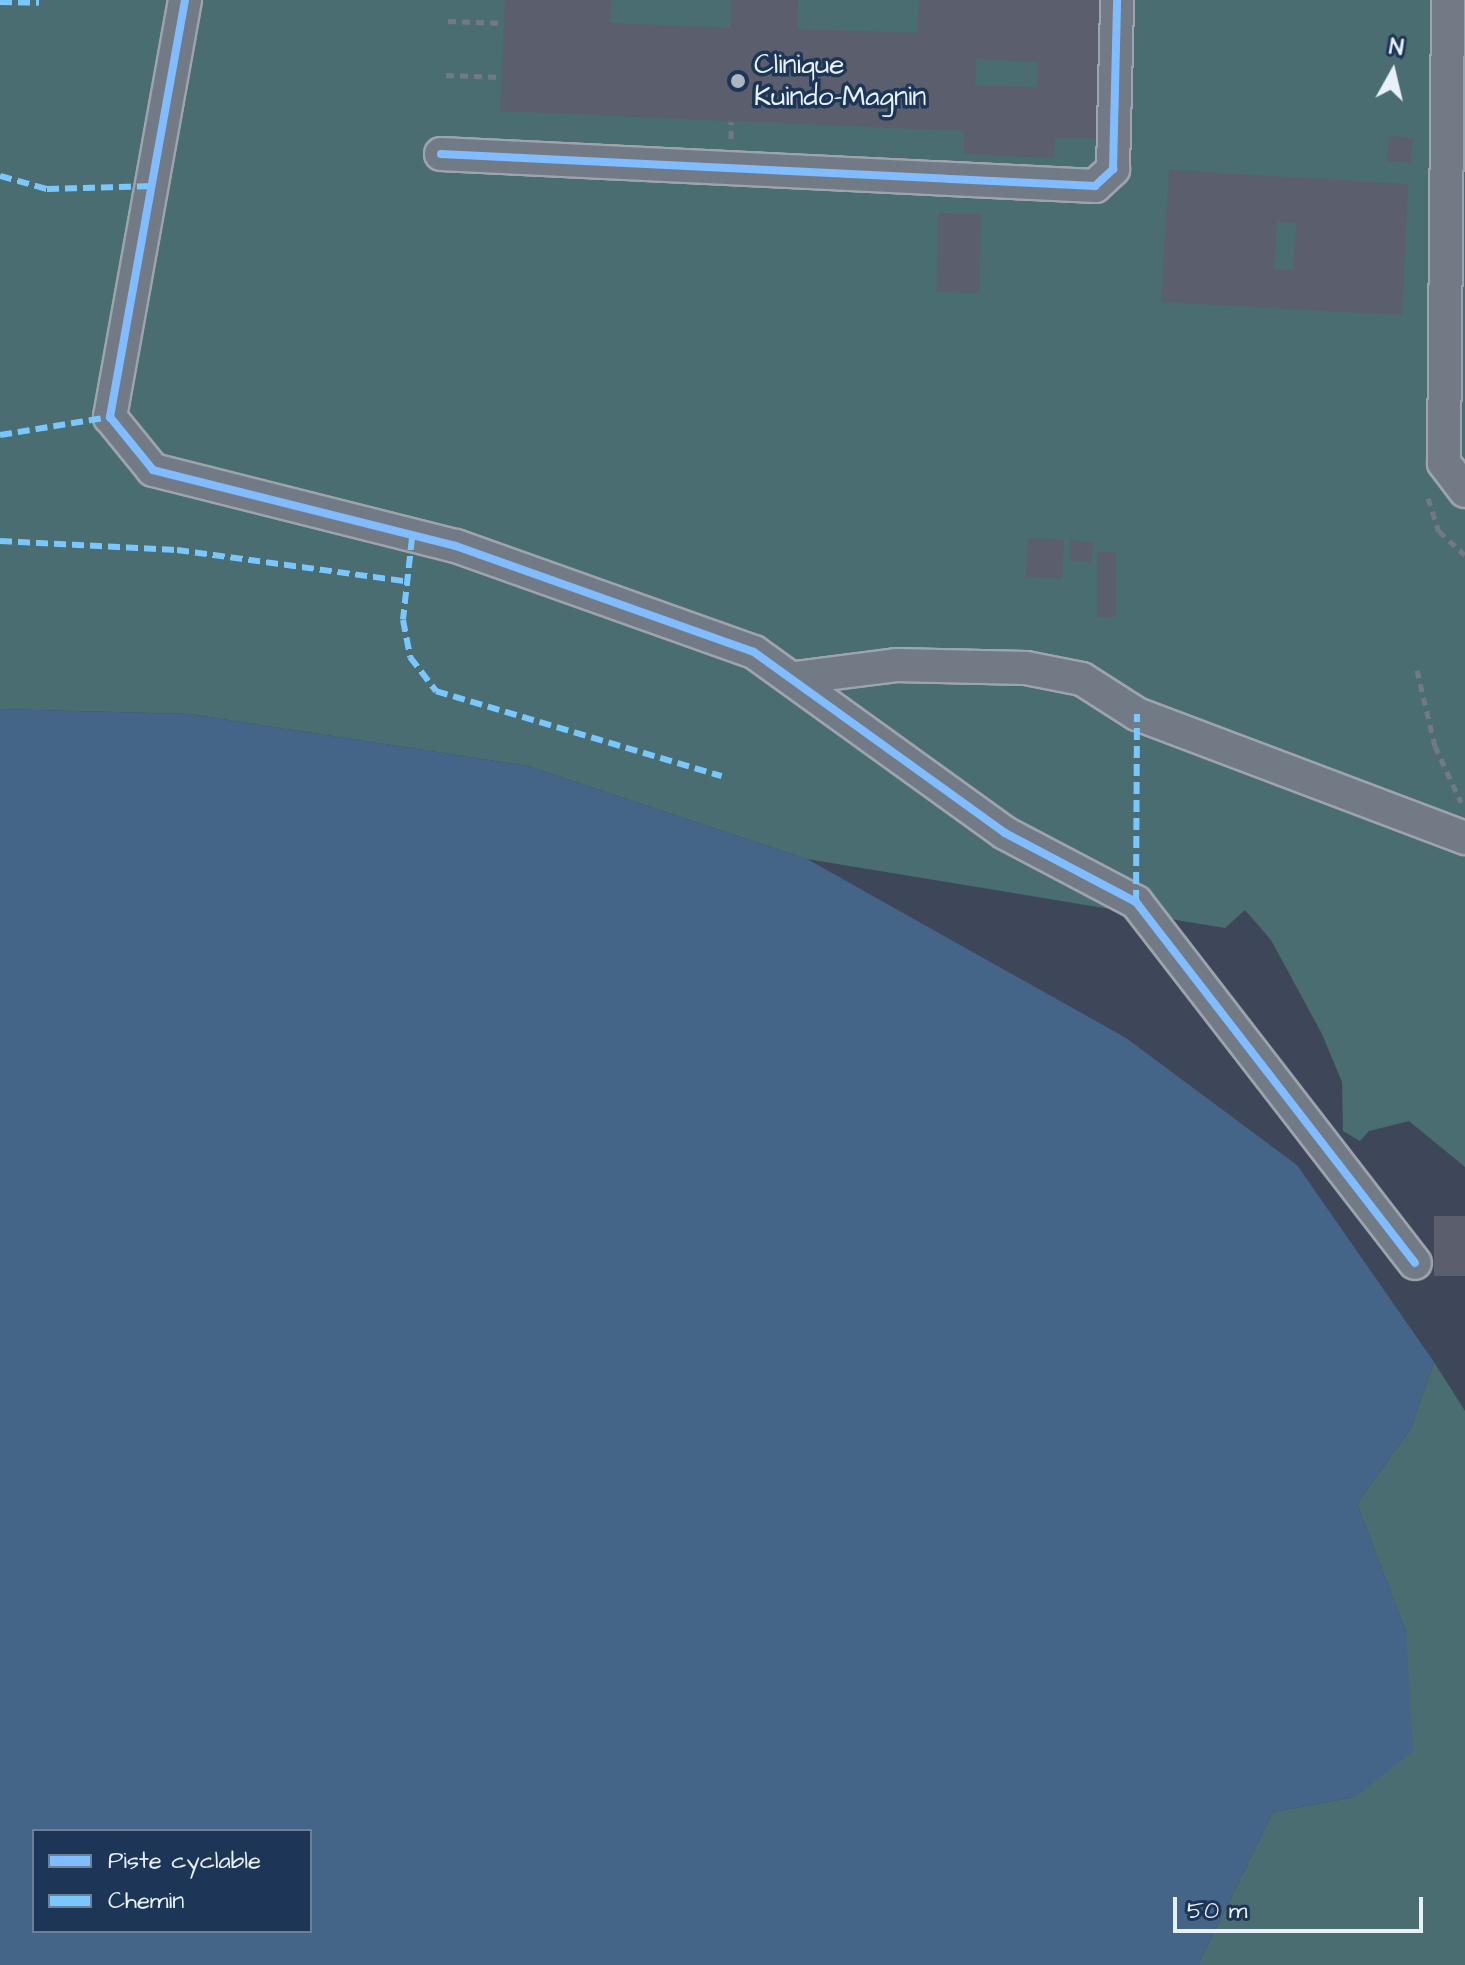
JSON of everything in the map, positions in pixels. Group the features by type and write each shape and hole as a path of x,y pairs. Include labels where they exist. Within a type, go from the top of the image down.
{"street":[{"path":"185,0 110,417 153,470 456,546 754,652 795,678 860,733 1005,833 1136,902 1415,1263"},
{"path":"441,154 1095,186 1113,169 1117,0"},
{"path":"1448,0 1455,186 1444,463 1465,491"},
{"path":"795,678 896,665 1026,668 1082,679 1137,714 1465,838"}],"path":[{"path":"448,21 504,23"},
{"path":"446,75 502,77"},
{"path":"1417,670 1435,746 1465,809"}],"green space":[{"path":"0,0 1465,0 1465,1167 1409,1121 1369,1131 1360,1141 1343,1131 1342,1082 1322,1034 1271,940 1245,910 1225,928 807,859 528,766 189,714 0,709"},
{"path":"1434,1362 1465,1411 1465,1965 1198,1965 1273,1812 1355,1797 1406,1632 1357,1504 1411,1428"}],"water":[{"path":"0,709 189,714 528,766 807,859 1126,1038 1297,1165 1434,1362 1411,1428 1357,1504 1406,1632 1413,1751 1355,1797 1273,1812 1198,1965 0,1965"}],"building":[{"name":"Clinique Kuindo-Magnin","path":"505,0 611,0 610,23 730,28 731,0 798,0 797,29 917,33 919,0 1101,0 1097,139 1055,138 1054,158 964,154 964,131 500,111","holes":["976,59 1038,62 1037,87 975,85"]},
{"path":"1389,136 1413,138 1411,163 1387,161"},
{"path":"1169,170 1408,184 1402,315 1161,302","holes":["1277,222 1296,223 1293,270 1274,269"]},
{"path":"938,213 981,214 980,293 937,292"},
{"path":"1028,538 1064,540 1062,579 1026,577"},
{"path":"1071,540 1093,542 1091,562 1069,560"},
{"path":"1097,552 1116,552 1116,617 1097,617"},
{"path":"1434,1216 1465,1216 1465,1276 1434,1276"}],"marked path":[{"path":"0,2 39,3"},
{"path":"0,176 47,189 155,186"},
{"path":"0,435 110,417"},
{"path":"412,538 403,620 410,657 436,691 722,776"},
{"path":"0,541 177,550 410,582"},
{"path":"1136,902 1137,714"}],"cycle path":[{"path":"185,0 110,417 153,470 456,546 754,652 1005,833 1136,902 1415,1263"},
{"path":"441,154 1095,186 1113,169 1117,0"}],"place":[{"name":"Clinique Kuindo-Magnin","path":"738,81"}]}
